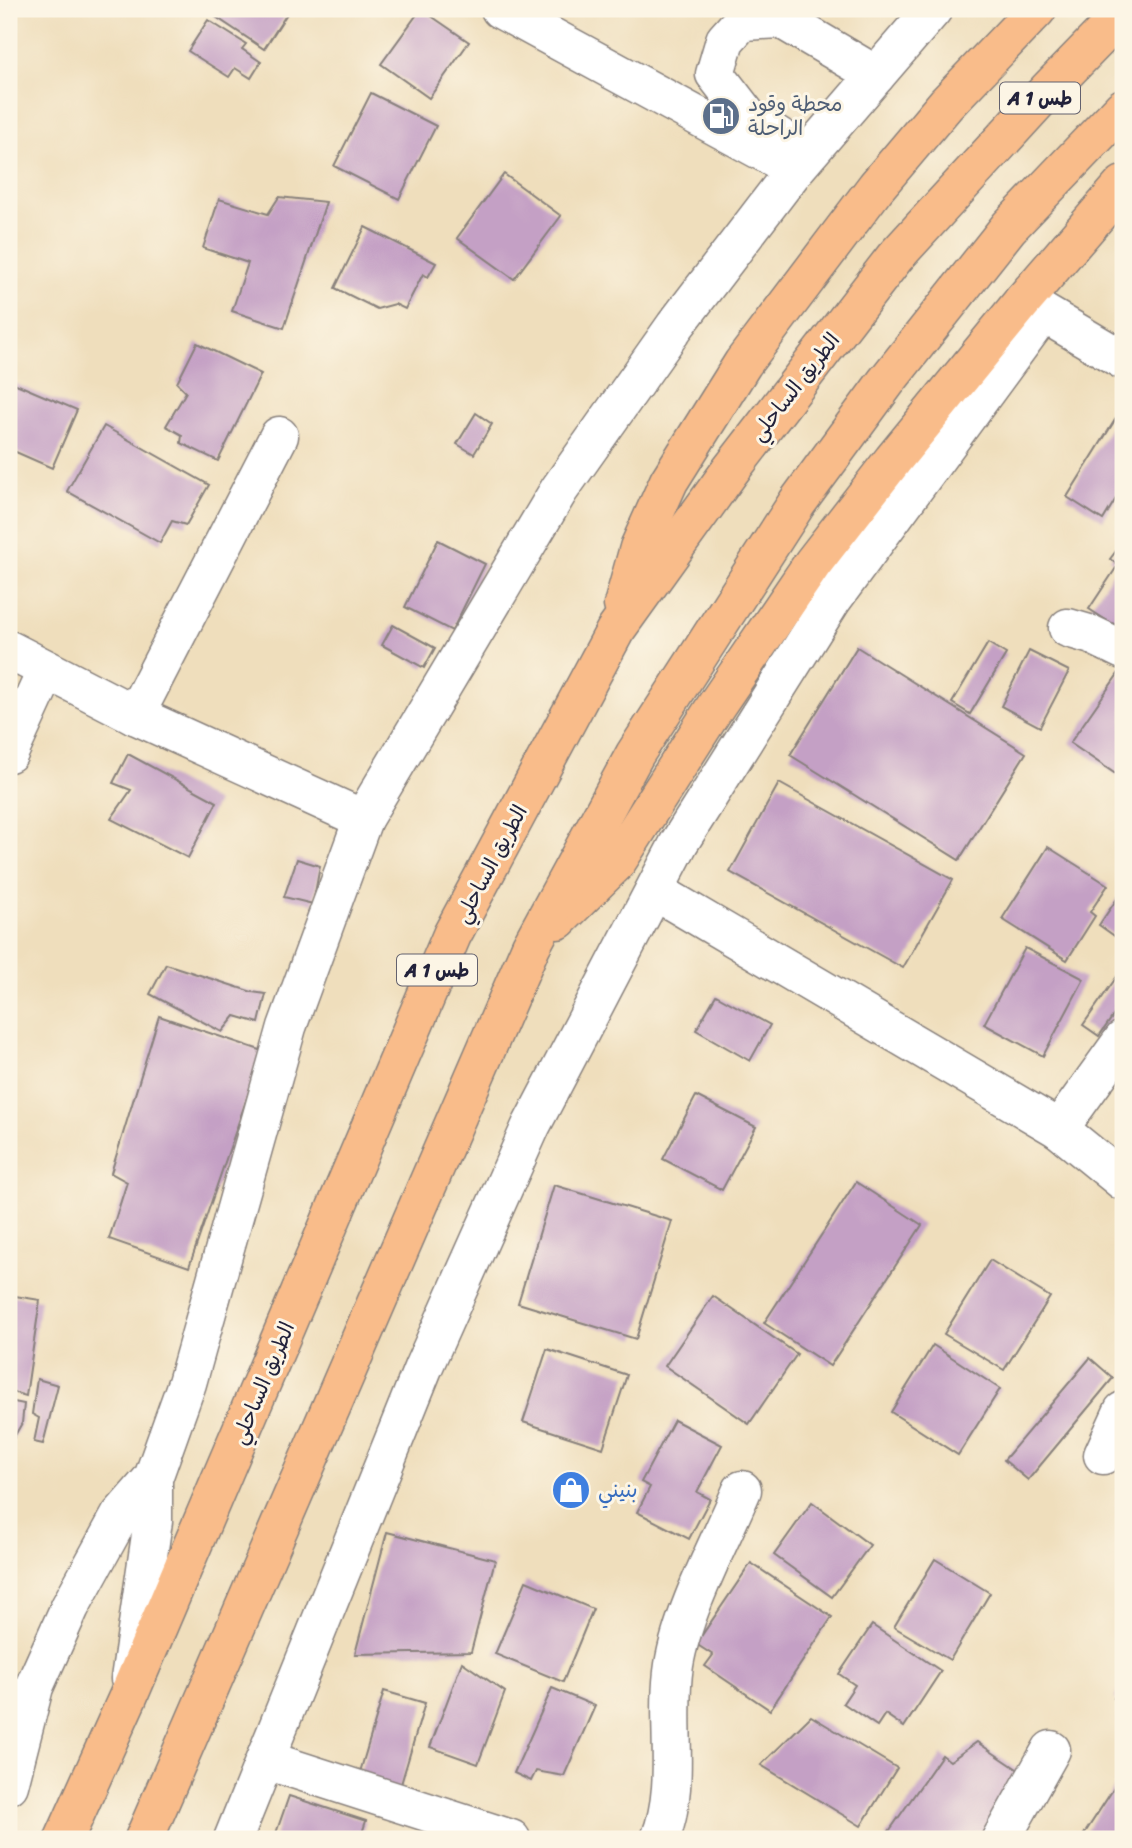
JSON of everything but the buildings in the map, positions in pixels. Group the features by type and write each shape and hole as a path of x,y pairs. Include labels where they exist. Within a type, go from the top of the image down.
{"highway":[{"path":"615,631 639,548 669,481 743,363 876,187 946,104 1037,9"},
{"name":"الطريق الساحلي","path":"64,1839 128,1697 452,935 615,631 755,439 895,257 1123,13"},
{"name":"A 1 طس","path":"144,1839 531,946 635,754 797,503 886,382 1009,227 1123,108"},
{"path":"531,946 616,863 717,704 813,563 893,460 1033,307 1123,185"}],"street":[{"path":"500,9 801,162"},
{"path":"128,1697 153,1521 153,1478 187,1383 287,1027 363,819 559,490 675,326 801,162 933,9"},
{"path":"801,162 750,118 715,74 725,40 742,21 781,19 876,75"},
{"path":"233,1839 428,1356 531,1126 679,843 832,600 1033,307 1123,360"},
{"path":"135,715 279,436"},
{"path":"1068,628 1092,635 1123,650"},
{"path":"9,650 135,715 363,819"},
{"path":"9,753 47,670"},
{"path":"655,891 1059,1129 1123,1181"},
{"path":"1059,1129 1123,1040"},
{"path":"1102,1455 1123,1412"},
{"path":"9,1785 21,1682 71,1607 121,1516 153,1478"},
{"path":"660,1839 667,1822 673,1769 671,1706 675,1664 686,1620 742,1490"},
{"path":"1001,1839 1051,1750"},
{"path":"266,1760 511,1839"}],"place":[{"name":"محطة وقود الراحلة","path":"721,116"},
{"name":"بنيني","path":"571,1490"}]}
